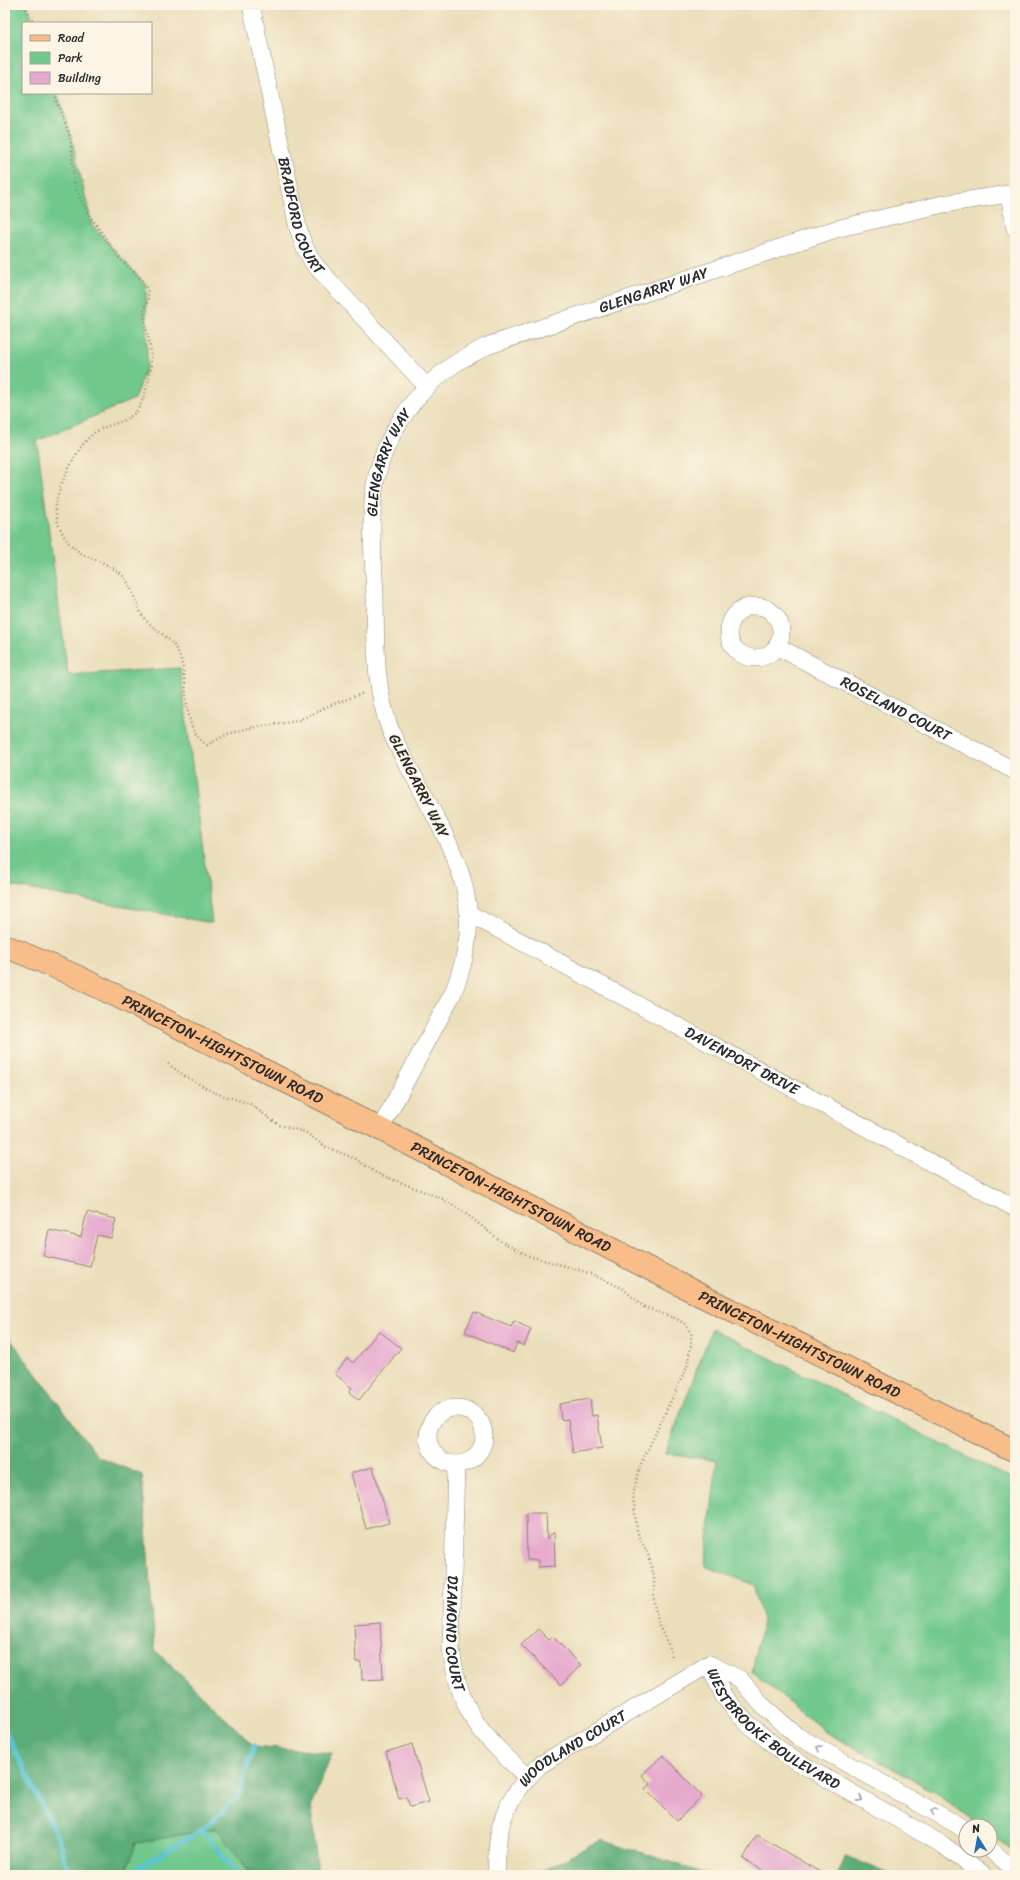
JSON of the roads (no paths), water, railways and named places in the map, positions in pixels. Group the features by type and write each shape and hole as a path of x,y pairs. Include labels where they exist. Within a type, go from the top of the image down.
{"main road":[{"name":"PRINCETON-HIGHTSTOWN ROAD","path":"5,946 80,978 380,1129 723,1307 1015,1451"}],"street":[{"name":"BRADFORD COURT","path":"251,5 298,228 304,246 314,264 427,387"},
{"name":"GLENGARRY WAY","path":"380,1129 453,993 462,970 468,943 470,914 466,888 459,865 423,792 401,756 389,728 381,698 377,667 373,502 381,460 393,433 408,408 427,387 458,361 487,346 836,229 943,204 1012,193"},
{"path":"1012,193 1015,228"},
{"name":"ROSELAND COURT","path":"778,647 1015,771"},
{"name":"DAVENPORT DRIVE","path":"470,914 1015,1208"},
{"name":"DIAMOND COURT","path":"456,1464 451,1649 455,1676 463,1701 474,1722 490,1743 527,1777"},
{"name":"WOODLAND COURT","path":"497,1875 495,1853 498,1832 505,1811 516,1790 527,1777 540,1765 709,1664"},
{"name":"WESTBROOKE BOULEVARD","path":"709,1664 740,1679 762,1705 797,1736 958,1825"},
{"name":"WESTBROOKE BOULEVARD","path":"709,1664 724,1697 749,1725 789,1757 943,1845 983,1875"},
{"path":"998,1856 1015,1872"}],"waterway":[{"path":"5,1730 60,1842 69,1875"},
{"path":"126,1875 202,1830 238,1797 254,1746"},
{"path":"202,1830 238,1875"}]}
